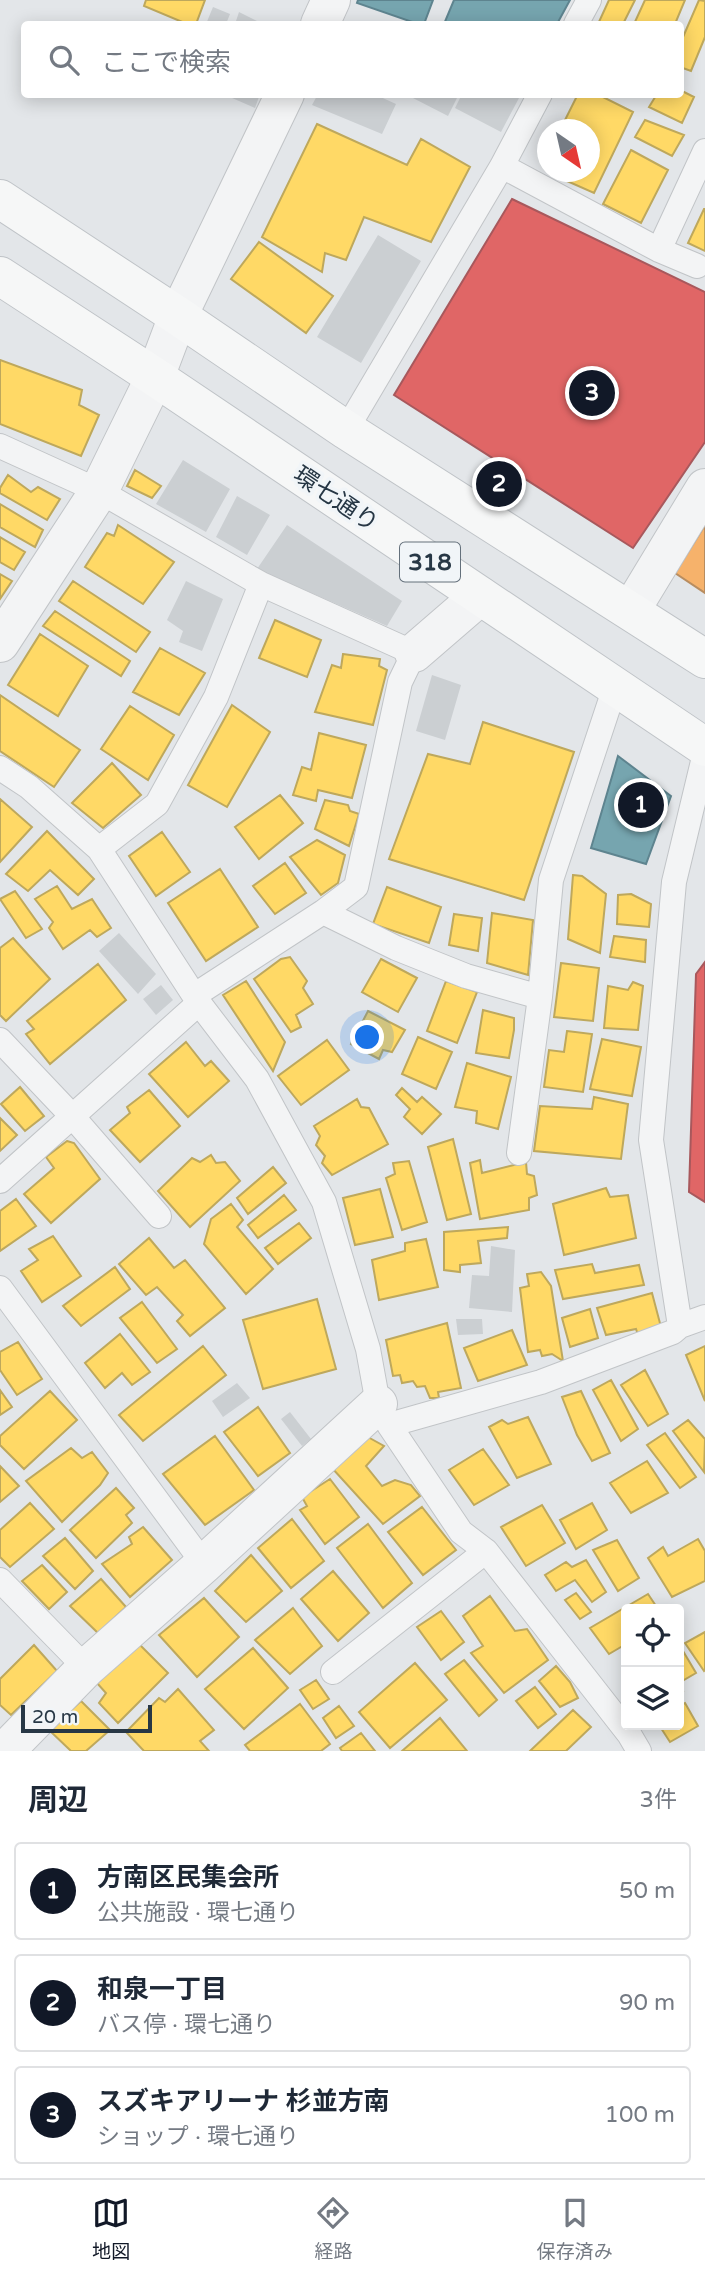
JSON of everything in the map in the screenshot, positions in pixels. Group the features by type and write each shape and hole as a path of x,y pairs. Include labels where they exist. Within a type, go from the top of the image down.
{"main road":[{"name":"318","path":"0,199 346,430 705,659"},
{"name":"環七通り","path":"0,276 155,377 705,747"}],"street":[{"path":"321,21 331,0"},
{"path":"0,643 99,491 155,377 178,316 283,98"},
{"path":"631,610 704,492"},
{"path":"414,653 480,596"},
{"path":"20,1746 86,1668 204,1564 384,1414"}],"lane":[{"path":"578,21 589,0"},
{"path":"346,430 502,166 538,98"},
{"path":"659,250 705,152"},
{"path":"502,166 659,250 697,266"},
{"path":"0,446 99,491 261,584 414,653 400,682 356,887 197,999 73,1117 0,1181"},
{"path":"99,849 157,804 216,697 261,584"},
{"path":"519,1153 540,997 551,880 615,687"},
{"path":"680,1326 651,1140 674,881 705,753"},
{"path":"0,768 29,787 99,849 197,999 257,1079 324,1202 368,1349 384,1414 461,1532 486,1551 629,1734 639,1751"},
{"path":"323,912 396,948 466,976 540,997"},
{"path":"0,1040 73,1117 159,1216"},
{"path":"0,1288 204,1564"},
{"path":"384,1414 541,1382 673,1332 680,1326 705,1317"},
{"path":"332,1672 486,1551"},
{"path":"0,1580 86,1668"}],"building: 住宅":[{"path":"146,0 205,0 197,21 180,21 144,6"},
{"path":"609,0 635,0 624,21 599,21"},
{"path":"645,0 685,0 676,21 635,21"},
{"path":"699,0 705,1 705,37 691,71 684,68 684,35"},
{"path":"684,92 694,97 682,123 649,107 655,98 684,98"},
{"path":"576,98 605,98 633,112 600,181 600,119 566,119"},
{"path":"645,120 684,135 672,156 635,137"},
{"path":"317,124 407,165 421,139 470,167 431,242 364,217 346,260 325,253 322,272 262,237"},
{"path":"631,150 668,170 641,223 603,204"},
{"path":"569,182 599,182 594,193"},
{"path":"705,209 705,251 688,243"},
{"path":"259,242 333,296 306,333 231,279"},
{"path":"0,360 82,390 79,405 99,415 81,456 0,424"},
{"path":"135,470 161,486 152,498 127,486"},
{"path":"8,475 31,492 38,487 60,499 47,520 0,493"},
{"path":"0,504 43,530 35,547 0,527"},
{"path":"118,525 174,562 143,604 85,567 107,533 114,536"},
{"path":"0,537 25,552 14,570 0,562"},
{"path":"0,574 12,581 0,599"},
{"path":"73,581 150,632 136,652 59,601"},
{"path":"55,611 130,661 121,676 43,626"},
{"path":"275,620 321,640 307,677 259,658"},
{"path":"40,634 88,666 58,716 8,685"},
{"path":"160,648 205,673 179,715 133,692"},
{"path":"343,654 380,659 379,666 387,670 373,725 315,712 332,665 341,668"},
{"path":"0,695 80,750 54,787 0,751"},
{"path":"232,705 270,732 227,807 188,785"},
{"path":"130,706 174,735 148,780 101,749"},
{"path":"483,722 574,752 524,900 389,859 428,754 470,764"},
{"path":"319,733 366,745 352,798 318,790 316,801 293,795 302,767 311,770"},
{"path":"112,763 141,795 103,828 72,803"},
{"path":"280,795 303,823 259,859 235,827"},
{"path":"0,799 32,827 0,862"},
{"path":"325,800 348,805 350,811 359,814 349,846 315,829"},
{"path":"47,831 94,879 78,895 50,870 28,891 6,874"},
{"path":"162,832 190,872 156,896 129,856"},
{"path":"317,840 345,855 338,883 321,895 290,857"},
{"path":"285,863 306,893 275,914 253,886"},
{"path":"220,869 258,927 206,961 168,903"},
{"path":"573,875 582,876 606,894 600,953 568,939"},
{"path":"57,886 72,909 92,899 111,928 97,937 90,930 63,949 49,928 53,922 35,899"},
{"path":"387,887 441,907 429,943 373,924"},
{"path":"15,891 42,929 26,938 0,899"},
{"path":"631,894 651,904 649,927 617,924 618,895"},
{"path":"492,913 533,920 528,975 487,963"},
{"path":"454,914 482,918 478,951 449,945"},
{"path":"614,936 646,940 645,962 610,957"},
{"path":"13,938 50,979 6,1021 0,1015 0,948"},
{"path":"290,957 307,981 303,988 313,1004 296,1015 301,1027 291,1032 254,979 281,959"},
{"path":"381,959 417,978 398,1012 362,992"},
{"path":"561,963 599,968 593,1021 554,1017"},
{"path":"98,964 126,1000 50,1064 26,1034 34,1029 27,1021"},
{"path":"246,981 285,1042 273,1071 223,995"},
{"path":"446,981 477,992 457,1043 427,1031"},
{"path":"633,982 643,986 638,1030 604,1028 608,986 628,990"},
{"path":"483,1010 514,1018 509,1058 476,1053"},
{"path":"368,1011 405,1030 392,1052 383,1050 379,1059 351,1044"},
{"path":"567,1031 592,1034 583,1092 544,1087 549,1050 564,1052"},
{"path":"418,1037 452,1052 436,1089 402,1074"},
{"path":"602,1039 641,1047 632,1096 590,1089"},
{"path":"327,1040 349,1070 301,1105 278,1076"},
{"path":"186,1042 205,1066 211,1061 229,1081 188,1117 149,1074"},
{"path":"467,1063 511,1077 498,1129 476,1123 477,1111 455,1107"},
{"path":"20,1087 44,1116 25,1131 1,1104"},
{"path":"402,1088 417,1102 422,1097 441,1114 422,1134 404,1117 410,1109 396,1095"},
{"path":"149,1090 180,1126 140,1162 110,1130 130,1113 127,1107"},
{"path":"594,1097 628,1104 621,1159 534,1151 540,1106 592,1109"},
{"path":"357,1099 361,1107 369,1108 388,1144 332,1175 322,1163 325,1156 316,1145 320,1136 314,1126"},
{"path":"0,1118 17,1135 0,1151"},
{"path":"453,1139 471,1214 447,1220 428,1147"},
{"path":"67,1141 74,1143 100,1179 51,1223 24,1194 54,1168 46,1157"},
{"path":"211,1155 216,1163 225,1162 240,1181 190,1227 158,1191 192,1158 200,1162"},
{"path":"480,1160 482,1173 526,1162 527,1174 534,1176 537,1195 529,1198 529,1210 480,1219 470,1163"},
{"path":"409,1161 427,1222 402,1230 386,1178 395,1174 393,1163"},
{"path":"273,1167 286,1183 248,1214 237,1198"},
{"path":"606,1188 610,1197 628,1195 636,1238 564,1255 553,1204"},
{"path":"380,1189 393,1237 355,1245 343,1198"},
{"path":"284,1195 296,1210 258,1238 248,1225"},
{"path":"16,1199 36,1226 0,1251 0,1211"},
{"path":"231,1204 243,1220 237,1227 273,1269 246,1294 204,1244 211,1219"},
{"path":"299,1223 311,1238 278,1264 265,1248"},
{"path":"508,1227 507,1238 478,1241 481,1263 460,1265 460,1272 444,1270 444,1232"},
{"path":"53,1236 81,1276 42,1302 21,1271 38,1260 29,1249"},
{"path":"149,1238 174,1268 185,1260 225,1308 190,1336 177,1321 183,1315 157,1287 146,1295 119,1264"},
{"path":"426,1239 438,1287 379,1300 372,1260 405,1251 405,1243"},
{"path":"592,1264 595,1273 639,1265 644,1285 563,1299 555,1270"},
{"path":"115,1267 130,1289 81,1326 63,1306"},
{"path":"541,1272 551,1286 563,1361 552,1354 542,1356 540,1350 528,1352 520,1288 529,1286 527,1274"},
{"path":"652,1293 661,1327 638,1335 636,1329 606,1335 597,1308"},
{"path":"317,1299 336,1369 263,1389 243,1320"},
{"path":"142,1302 177,1349 157,1363 120,1318"},
{"path":"590,1309 598,1338 570,1347 562,1318"},
{"path":"447,1323 461,1388 438,1392 439,1398 430,1398 425,1386 417,1387 413,1381 402,1383 400,1375 393,1376 386,1340"},
{"path":"512,1330 527,1365 478,1381 464,1348"},
{"path":"120,1334 150,1372 132,1385 122,1373 105,1388 85,1363"},
{"path":"18,1342 42,1379 17,1395 0,1370 0,1352"},
{"path":"203,1346 226,1375 143,1441 119,1415"},
{"path":"705,1346 705,1401 686,1355"},
{"path":"645,1370 668,1414 648,1426 621,1385"},
{"path":"611,1380 638,1429 621,1441 593,1390"},
{"path":"0,1390 12,1407 0,1415"},
{"path":"50,1391 77,1420 24,1469 0,1445 0,1436"},
{"path":"581,1391 610,1453 592,1461 577,1435 562,1397"},
{"path":"258,1407 290,1453 258,1476 224,1432"},
{"path":"528,1417 551,1464 517,1478 489,1427 502,1420 508,1424"},
{"path":"688,1420 705,1439 704,1472 673,1431"},
{"path":"665,1433 696,1477 680,1488 647,1445"},
{"path":"215,1436 254,1490 205,1525 163,1474"},
{"path":"366,1436 384,1446 366,1466 382,1486 395,1480 411,1485 420,1496 383,1524 332,1468"},
{"path":"71,1448 82,1458 92,1452 108,1473 100,1485 62,1522 26,1481"},
{"path":"483,1449 509,1485 474,1505 449,1470"},
{"path":"647,1461 668,1493 631,1513 610,1483"},
{"path":"0,1466 19,1486 0,1502"},
{"path":"330,1479 359,1517 325,1544 300,1510 307,1506 302,1497"},
{"path":"116,1488 134,1508 126,1515 132,1523 96,1558 70,1530"},
{"path":"30,1503 54,1529 10,1567 0,1557 0,1530"},
{"path":"592,1503 607,1530 576,1549 560,1520"},
{"path":"542,1505 565,1543 526,1566 501,1527"},
{"path":"422,1507 456,1550 423,1575 388,1532"},
{"path":"292,1519 324,1561 291,1588 258,1548"},
{"path":"368,1524 412,1583 383,1608 337,1548"},
{"path":"143,1527 172,1560 130,1597 102,1564 132,1544 129,1537"},
{"path":"65,1538 93,1571 75,1589 43,1556"},
{"path":"698,1539 705,1551 705,1581 672,1597 648,1558 663,1547 668,1556"},
{"path":"617,1540 639,1578 618,1591 593,1550"},
{"path":"251,1555 282,1591 246,1622 215,1591"},
{"path":"586,1560 606,1592 592,1602 575,1580 556,1591 545,1575 566,1562 572,1567"},
{"path":"42,1565 67,1592 49,1609 22,1581"},
{"path":"333,1571 369,1613 338,1641 301,1599"},
{"path":"101,1579 126,1607 98,1633 70,1606"},
{"path":"576,1593 591,1612 580,1619 565,1600"},
{"path":"648,1594 655,1604 631,1604"},
{"path":"490,1596 515,1631 527,1629 548,1660 504,1693 471,1653 483,1646 463,1616"},
{"path":"204,1598 239,1637 197,1677 159,1635"},
{"path":"293,1608 322,1646 290,1674 255,1640"},
{"path":"621,1610 621,1647 609,1654 590,1628"},
{"path":"441,1611 464,1642 441,1660 417,1627"},
{"path":"705,1632 705,1670 704,1671 685,1643"},
{"path":"34,1645 57,1671 11,1715 0,1705 0,1679"},
{"path":"140,1645 168,1673 118,1723 99,1703 106,1693 97,1683"},
{"path":"253,1648 288,1688 244,1729 205,1689"},
{"path":"684,1653 696,1673 684,1680"},
{"path":"464,1660 497,1700 479,1716 445,1674"},
{"path":"415,1663 447,1700 390,1748 359,1712"},
{"path":"556,1666 570,1682 578,1698 560,1707 539,1681"},
{"path":"316,1680 329,1699 313,1709 300,1690"},
{"path":"535,1687 556,1714 538,1728 516,1701"},
{"path":"178,1689 214,1730 200,1741 209,1751 144,1751 126,1732 159,1698 165,1702"},
{"path":"81,1701 110,1730 86,1751 71,1751 49,1730"},
{"path":"300,1704 330,1744 321,1751 250,1751 245,1745"},
{"path":"684,1704 698,1726 670,1742 662,1730 684,1730"},
{"path":"339,1706 354,1726 336,1738 323,1718"},
{"path":"573,1710 591,1727 566,1751 530,1751"},
{"path":"440,1718 467,1751 402,1751"},
{"path":"361,1733 375,1751 342,1751 340,1748"}],"building: 商業":[{"path":"512,199 705,292 705,442 633,548 394,395"},
{"path":"705,962 705,1202 689,1192 696,974"}],"building: 医療":[{"path":"705,525 705,593 675,573"}],"building: 公共":[{"path":"358,0 433,0 425,21 409,21 357,3"},
{"path":"454,0 570,0 559,21 445,21"},
{"path":"618,756 671,796 646,864 591,848"}],"building: その他":[{"path":"213,7 230,14 227,21 207,21"},
{"path":"239,12 257,21 236,21"},
{"path":"232,98 259,98 255,108"},
{"path":"316,98 383,98 396,104 382,134 312,105"},
{"path":"413,98 457,98 448,116"},
{"path":"460,98 519,98 501,132 455,108"},
{"path":"378,235 421,261 361,363 317,337"},
{"path":"183,460 230,489 206,532 156,504"},
{"path":"237,496 270,515 247,555 216,537"},
{"path":"287,525 402,601 387,626 257,569"},
{"path":"186,581 223,599 202,651 179,642 183,631 167,620"},
{"path":"432,675 461,685 445,740 416,731"},
{"path":"119,933 156,974 138,994 99,951"},
{"path":"161,985 173,1000 156,1015 143,999"},
{"path":"491,1246 515,1250 512,1312 469,1308 472,1275 489,1276"},
{"path":"456,1319 482,1319 483,1334 458,1335"},
{"path":"237,1383 250,1398 223,1417 212,1401"},
{"path":"290,1412 311,1439 302,1446 281,1419"}],"place":[{"name":"スズキアリーナ 杉並方南","path":"592,393"},
{"name":"和泉一丁目","path":"499,484"},
{"name":"方南区民集会所","path":"641,805"}]}
